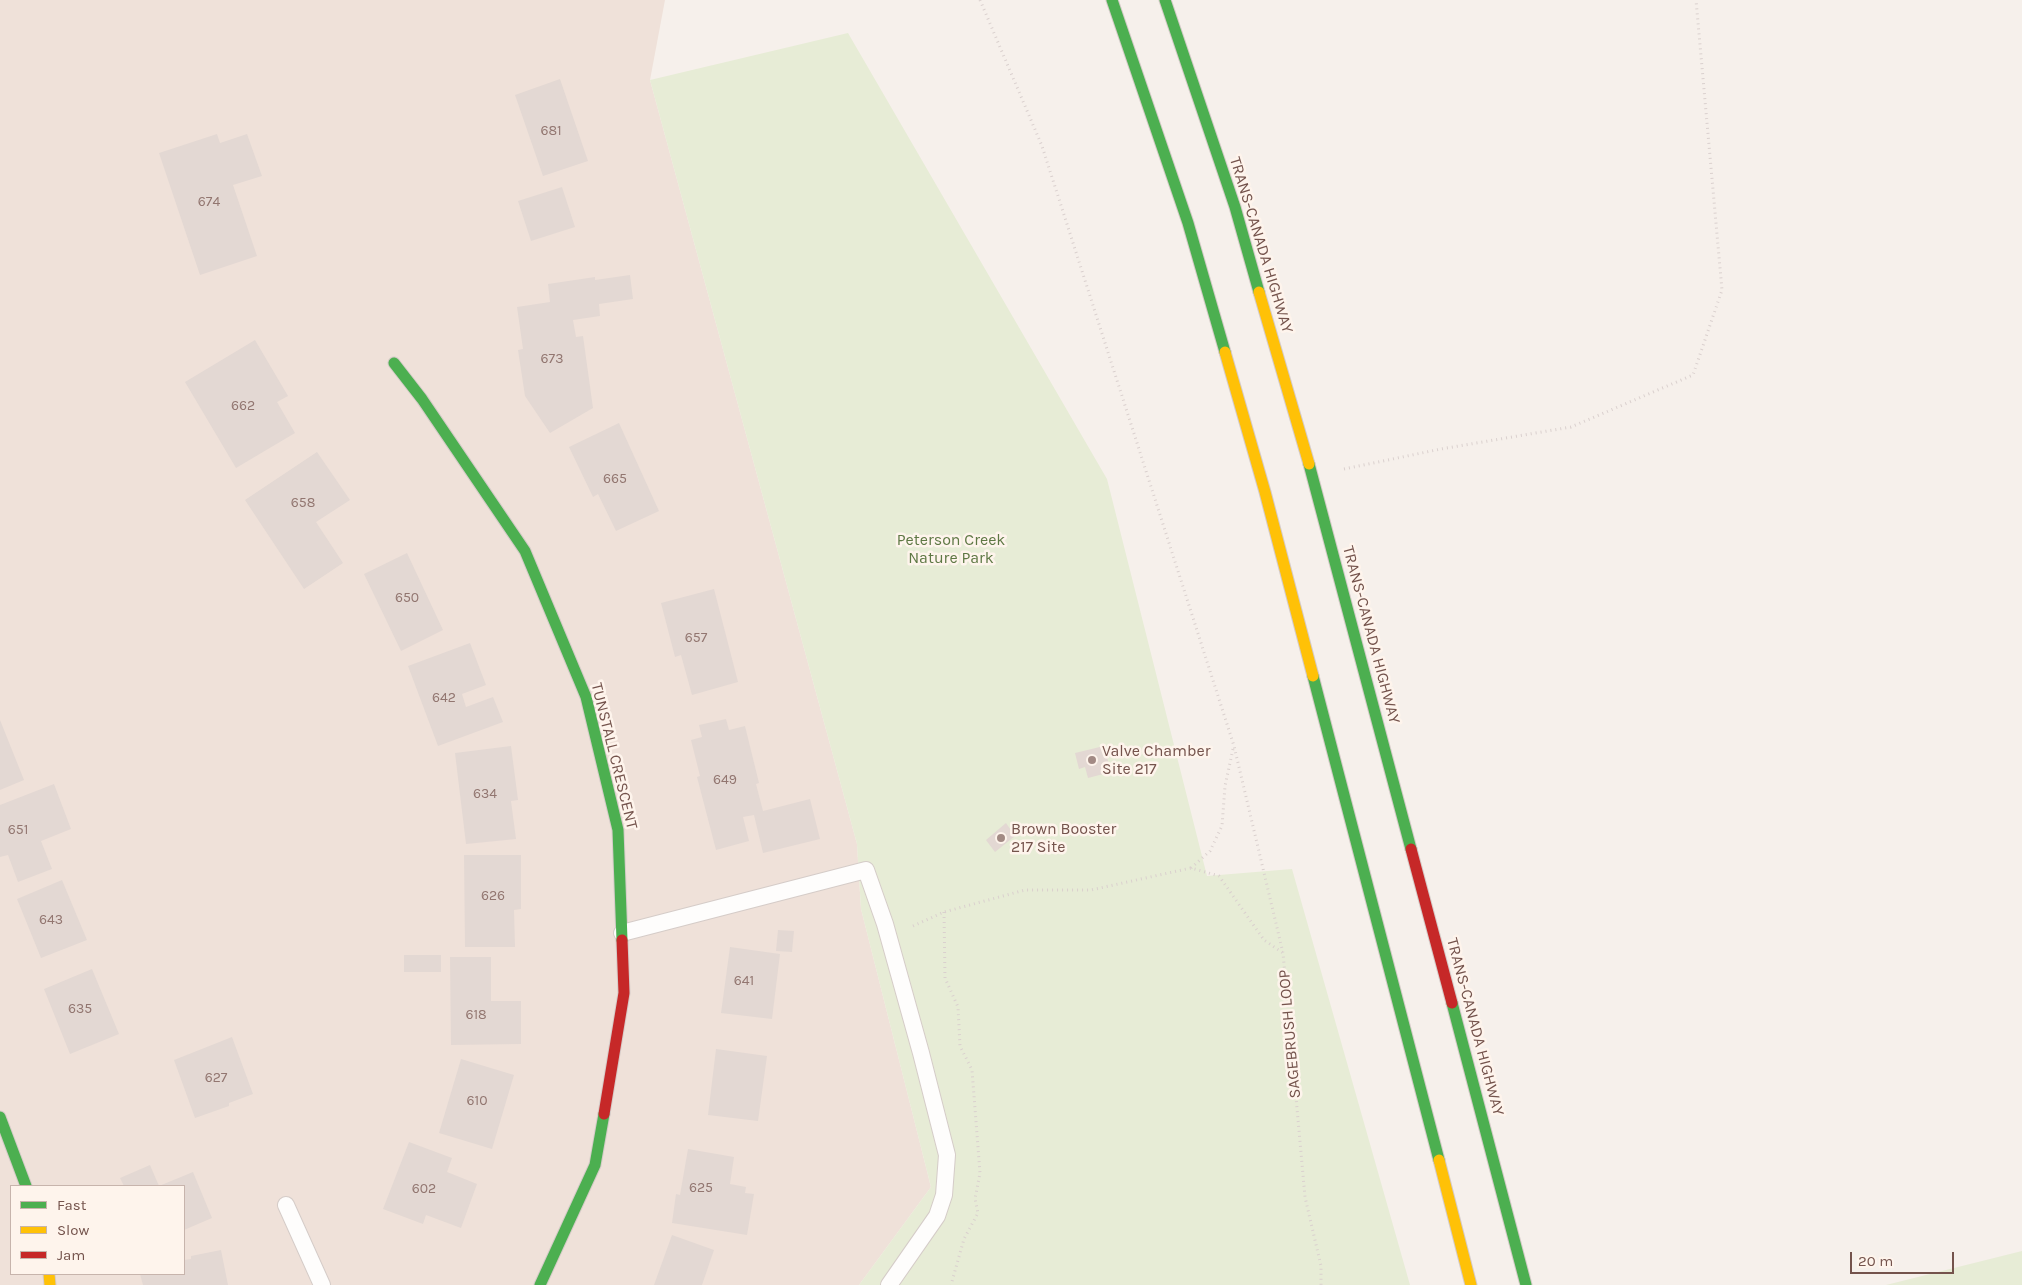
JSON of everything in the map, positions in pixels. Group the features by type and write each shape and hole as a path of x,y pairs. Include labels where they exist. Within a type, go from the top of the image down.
{"main road":[{"path":"1112,0 1188,223 1265,492 1470,1285"},
{"name":"TRANS-CANADA HIGHWAY","path":"1165,0 1235,207 1312,476 1526,1285"},
{"name":"TUNSTALL CRESCENT","path":"394,363 422,399 525,551 586,697 618,830 624,992 595,1165 540,1285"},
{"path":"0,1117 26,1185"}],"lane":[{"path":"622,933 866,870 885,924 947,1155 944,1195 937,1216 889,1285"},
{"path":"286,1205 322,1285"}],"path":[{"path":"980,0 1042,146 1234,746 1283,953"},
{"path":"1312,476 1441,449 1571,426 1693,375 1722,290 1696,0"},
{"path":"1191,868 1210,851 1222,826 1225,786 1234,746"},
{"name":"SAGEBRUSH LOOP","path":"885,924 908,928 944,912 1025,890 1091,890 1191,868 1219,876 1264,940 1283,953 1304,1197 1321,1266 1321,1285"},
{"path":"944,912 945,978 958,1007 960,1046 972,1070 980,1173 975,1199 978,1213 964,1239 952,1285"}],"shaded area":[{"path":"0,0 665,0 650,80 857,844 861,909 931,1187 859,1285 0,1285"}],"green space":[{"name":"Peterson Creek Nature Park","path":"848,33 1107,479 1207,876 1292,869 1410,1285 859,1285 931,1187 861,909 857,844 650,80"},
{"path":"2022,1251 2022,1285 1886,1285"}],"building":[{"path":"560,79 588,161 543,176 515,95"},
{"path":"217,134 220,143 247,134 262,176 233,185 257,256 200,275 159,153"},
{"path":"562,187 575,227 531,241 518,201"},
{"path":"630,275 633,299 599,304 600,316 573,320 576,337 583,336 593,408 550,433 525,396 518,350 523,349 517,307 550,302 548,284 595,277 595,280"},
{"path":"255,340 288,396 277,402 295,433 236,468 185,382"},
{"path":"619,423 659,511 616,531 598,494 593,497 569,447"},
{"path":"317,452 350,500 316,522 343,563 304,589 245,500"},
{"path":"407,553 443,630 401,651 364,574"},
{"path":"714,589 738,682 692,695 681,655 675,657 661,603"},
{"path":"470,643 486,685 462,694 466,707 493,697 503,722 438,746 408,666"},
{"path":"726,719 729,730 745,726 759,783 756,784 763,811 810,799 820,839 763,853 754,815 743,817 749,841 716,850 697,777 700,776 691,740 702,737 699,725"},
{"path":"0,720 24,780 0,790"},
{"path":"511,746 518,800 511,801 516,839 466,844 455,753"},
{"name":"Valve Chamber Site 217","path":"1104,746 1111,772 1088,778 1085,767 1079,769 1075,753"},
{"path":"54,784 71,829 41,841 52,869 18,882 8,855 0,857 0,805"},
{"name":"Brown Booster 217 Site","path":"1006,823 1015,836 995,852 986,840"},
{"path":"464,855 521,855 521,909 514,910 515,947 465,947"},
{"path":"62,880 87,940 41,958 17,899"},
{"path":"778,930 794,931 792,952 776,951"},
{"path":"730,947 780,954 772,1019 721,1013"},
{"path":"404,955 441,955 441,972 404,972"},
{"path":"450,957 491,957 491,1001 521,1001 521,1044 451,1045"},
{"path":"92,969 119,1034 70,1054 44,989"},
{"path":"232,1037 253,1094 229,1103 229,1106 195,1118 174,1060"},
{"path":"716,1049 767,1056 758,1121 708,1115"},
{"path":"461,1059 514,1075 492,1149 439,1133"},
{"path":"409,1142 452,1158 447,1172 477,1184 461,1228 426,1215 423,1224 383,1209"},
{"path":"688,1149 734,1157 730,1184 746,1187 745,1193 754,1194 747,1235 672,1223 676,1194 680,1195"},
{"path":"150,1165 159,1185 124,1185 120,1178"},
{"path":"193,1172 212,1218 185,1230 185,1185 161,1185"},
{"path":"672,1235 714,1250 702,1285 654,1285"},
{"path":"221,1250 228,1285 143,1285 140,1275 185,1275 185,1260 191,1259 191,1256"}],"traffic: fast":[{"path":"1112,0 1188,223 1225,352"},
{"path":"1165,0 1235,207 1259,292"},
{"path":"394,363 422,399 525,551 586,697 618,830 622,940"},
{"path":"1309,464 1411,849"},
{"path":"1313,676 1439,1160"},
{"path":"1452,1003 1526,1285"},
{"path":"540,1285 595,1165 604,1114"},
{"path":"0,1117 26,1185"}],"traffic: slow":[{"path":"1259,292 1309,464"},
{"path":"1225,352 1265,492 1313,676"},
{"path":"1439,1160 1471,1285"},
{"path":"49,1275 50,1285"}],"traffic: jam":[{"path":"1411,849 1452,1003"},
{"path":"604,1114 624,993 622,940"}],"place":[{"name":"Valve Chamber Site 217","path":"1092,760"},
{"name":"Brown Booster 217 Site","path":"1001,838"}]}
